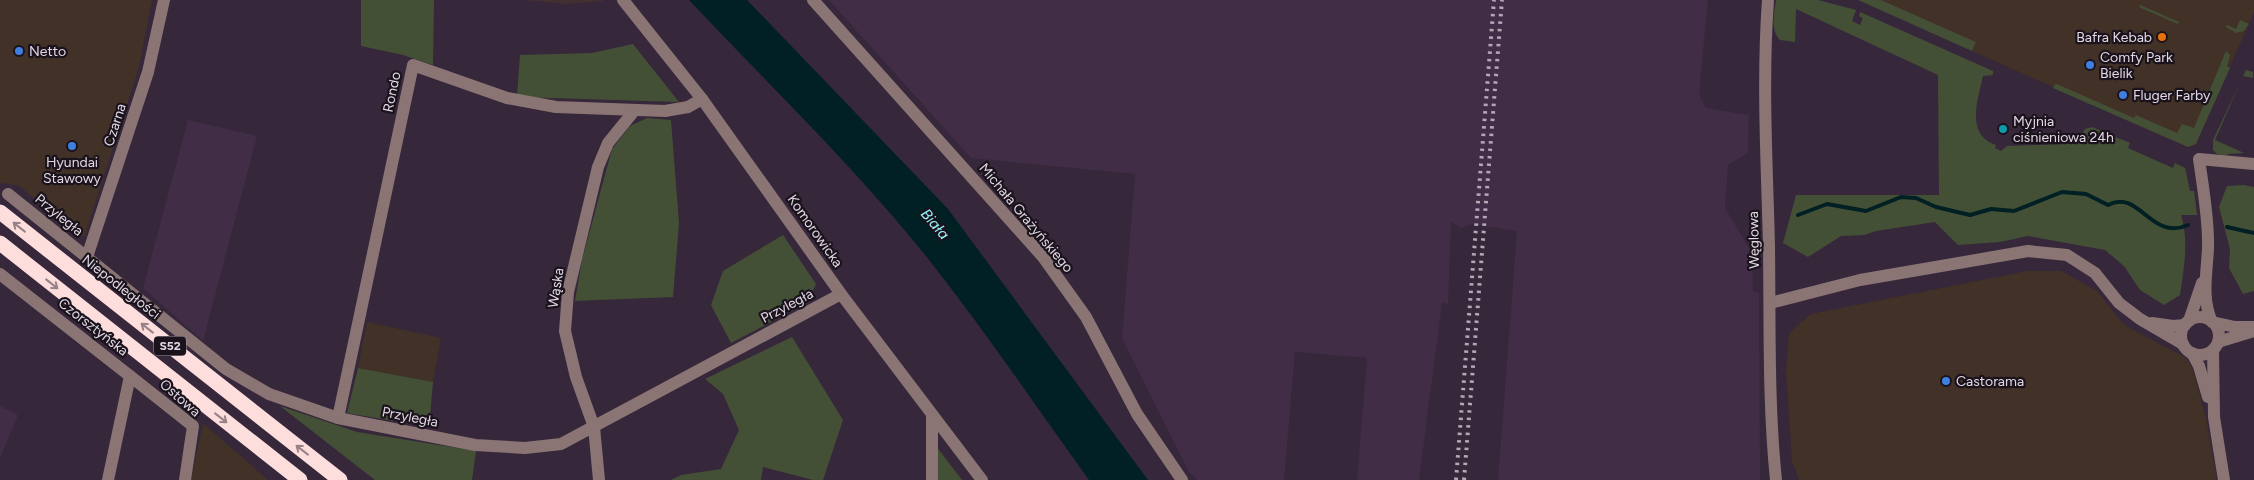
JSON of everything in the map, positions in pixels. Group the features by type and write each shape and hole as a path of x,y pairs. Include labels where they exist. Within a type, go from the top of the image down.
{"highway":[{"name":"Niepodległości","path":"0,212 340,480"},
{"name":"S52","path":"0,243 300,480"}],"street":[{"name":"Czarna","path":"87,257 148,72 164,0"},
{"name":"Komorowicka","path":"623,0 702,99 841,294 982,480"},
{"name":"Michała Grażyńskiego","path":"813,0 1043,257 1086,317 1137,414 1182,480"},
{"name":"Węglowa","path":"1768,0 1765,70 1772,423 1776,480"},
{"name":"Rondo","path":"338,418 413,65 507,98 556,107 634,112 665,111 688,107 702,99"},
{"name":"Wąska","path":"599,480 594,427 576,377 565,331 568,292 598,167 608,143 634,112"},
{"path":"2214,416 2218,332 2208,312 2205,271 2208,248 2199,159 2254,164"},
{"name":"Przyległa","path":"8,194 209,355 245,381 294,404 338,418 475,445 525,448 561,444 841,294"},
{"path":"1770,303 1860,280 2028,251 2067,255 2095,273 2119,303 2140,319 2183,344 2192,354 2199,366 2214,416 2224,480"},
{"path":"2183,344 2181,336 2205,271"},
{"name":"Czorsztyńska","path":"0,274 130,376 108,480"},
{"path":"2140,319 2173,326 2187,323 2197,318 2235,327 2254,327"},
{"path":"2192,354 2204,355 2216,346 2254,331"},
{"name":"Ostowa","path":"130,376 193,426 185,480"},
{"path":"932,415 932,480"}],"shaded area":[{"path":"0,0 152,0 139,67 84,238 19,186 0,183"},
{"path":"361,0 434,0 433,65 403,55 361,46"},
{"path":"525,0 603,0 603,1 567,4"},
{"path":"829,0 1708,0 1699,94 1706,108 1749,115 1748,153 1728,165 1725,208 1752,253 1753,291 1759,293 1760,480 1498,480 1517,231 1473,224 1461,228 1451,222 1448,304 1442,303 1419,480 1357,480 1367,358 1295,352 1284,480 1198,480 1189,472 1122,338 1135,174 971,158"},
{"path":"1776,0 1818,0 1856,10 1852,21 1860,25 1863,18 1859,16 1860,12 1993,71 1993,75 1983,76 1977,105 1977,125 1980,133 1986,140 1996,145 1995,148 2001,151 2007,146 2068,144 2085,137 2083,132 2085,129 2092,127 2130,143 2128,148 2173,168 2175,163 2185,168 2190,191 2194,191 2197,215 2181,215 2185,244 2180,295 2164,305 2140,290 2124,266 2105,250 2028,236 2000,242 1958,245 1935,222 1876,231 1864,235 1841,236 1808,257 1783,243 1796,195 1939,195 1938,75 1796,9 1795,42 1780,40 1774,26"},
{"path":"1858,0 1881,0 1976,42 1972,51"},
{"path":"1881,0 2254,0 2254,12 2196,144 2188,147 1972,51 1976,42"},
{"path":"2140,5 2179,22 2178,24 2139,7"},
{"path":"2240,20 2249,24 2244,31 2236,33 2226,27 2227,25 2236,29"},
{"path":"633,44 679,102 517,97 520,55 592,53"},
{"path":"2226,51 2230,55 2227,66 2230,68 2196,144 2188,147 2053,88 2055,84 2059,85 2134,118 2136,115 2177,133 2182,124 2194,128"},
{"path":"2246,70 2253,72 2253,78 2243,76"},
{"path":"2241,81 2215,140 2244,153 2228,154 2227,156 2217,154 2213,150 2213,140"},
{"path":"647,118 671,120 679,223 673,297 575,301 582,260 612,149 630,126"},
{"path":"188,120 257,136 203,341 143,288"},
{"path":"2244,185 2254,187 2254,291 2243,294 2229,268 2230,249 2219,207 2227,186"},
{"path":"783,235 816,284 807,303 731,343 711,305 723,271"},
{"path":"2027,271 2061,271 2097,291 2124,325 2186,358 2193,370 2206,418 2217,480 1799,480 1792,461 1786,371 1789,333 1811,314"},
{"path":"367,322 441,338 433,382 358,368"},
{"path":"792,337 843,420 823,480 813,480 763,467 761,480 671,480 681,475 721,469 739,430 723,394 705,379"},
{"path":"358,368 433,382 429,427 347,413"},
{"path":"0,406 18,415 0,458"},
{"path":"280,406 357,432 476,451 472,480 375,480"},
{"path":"203,423 268,480 191,480"},
{"path":"936,446 962,480 937,480"}],"water":[{"name":"Biała","path":"689,0 747,0 948,209 1148,480 1089,480 1009,367 926,256 870,190"}],"waterway":[{"path":"1798,215 1827,204 1866,211 1901,197 1916,198 1936,207 1970,215 1991,209 2014,211 2062,192 2086,194 2108,205 2119,202 2128,203 2164,227 2175,228 2188,225"},
{"path":"2227,227 2254,233"}],"railway":[{"path":"1456,480 1494,0"},
{"path":"1464,480 1502,0"}],"place":[{"name":"Bafra Kebab","path":"2162,37"},
{"name":"Netto","path":"19,51"},
{"name":"Comfy Park Bielik","path":"2090,65"},
{"name":"Fluger Farby","path":"2123,95"},
{"name":"Myjnia ciśnieniowa 24h","path":"2003,129"},
{"name":"Hyundai Stawowy","path":"72,146"},
{"name":"Castorama","path":"1946,381"}]}
